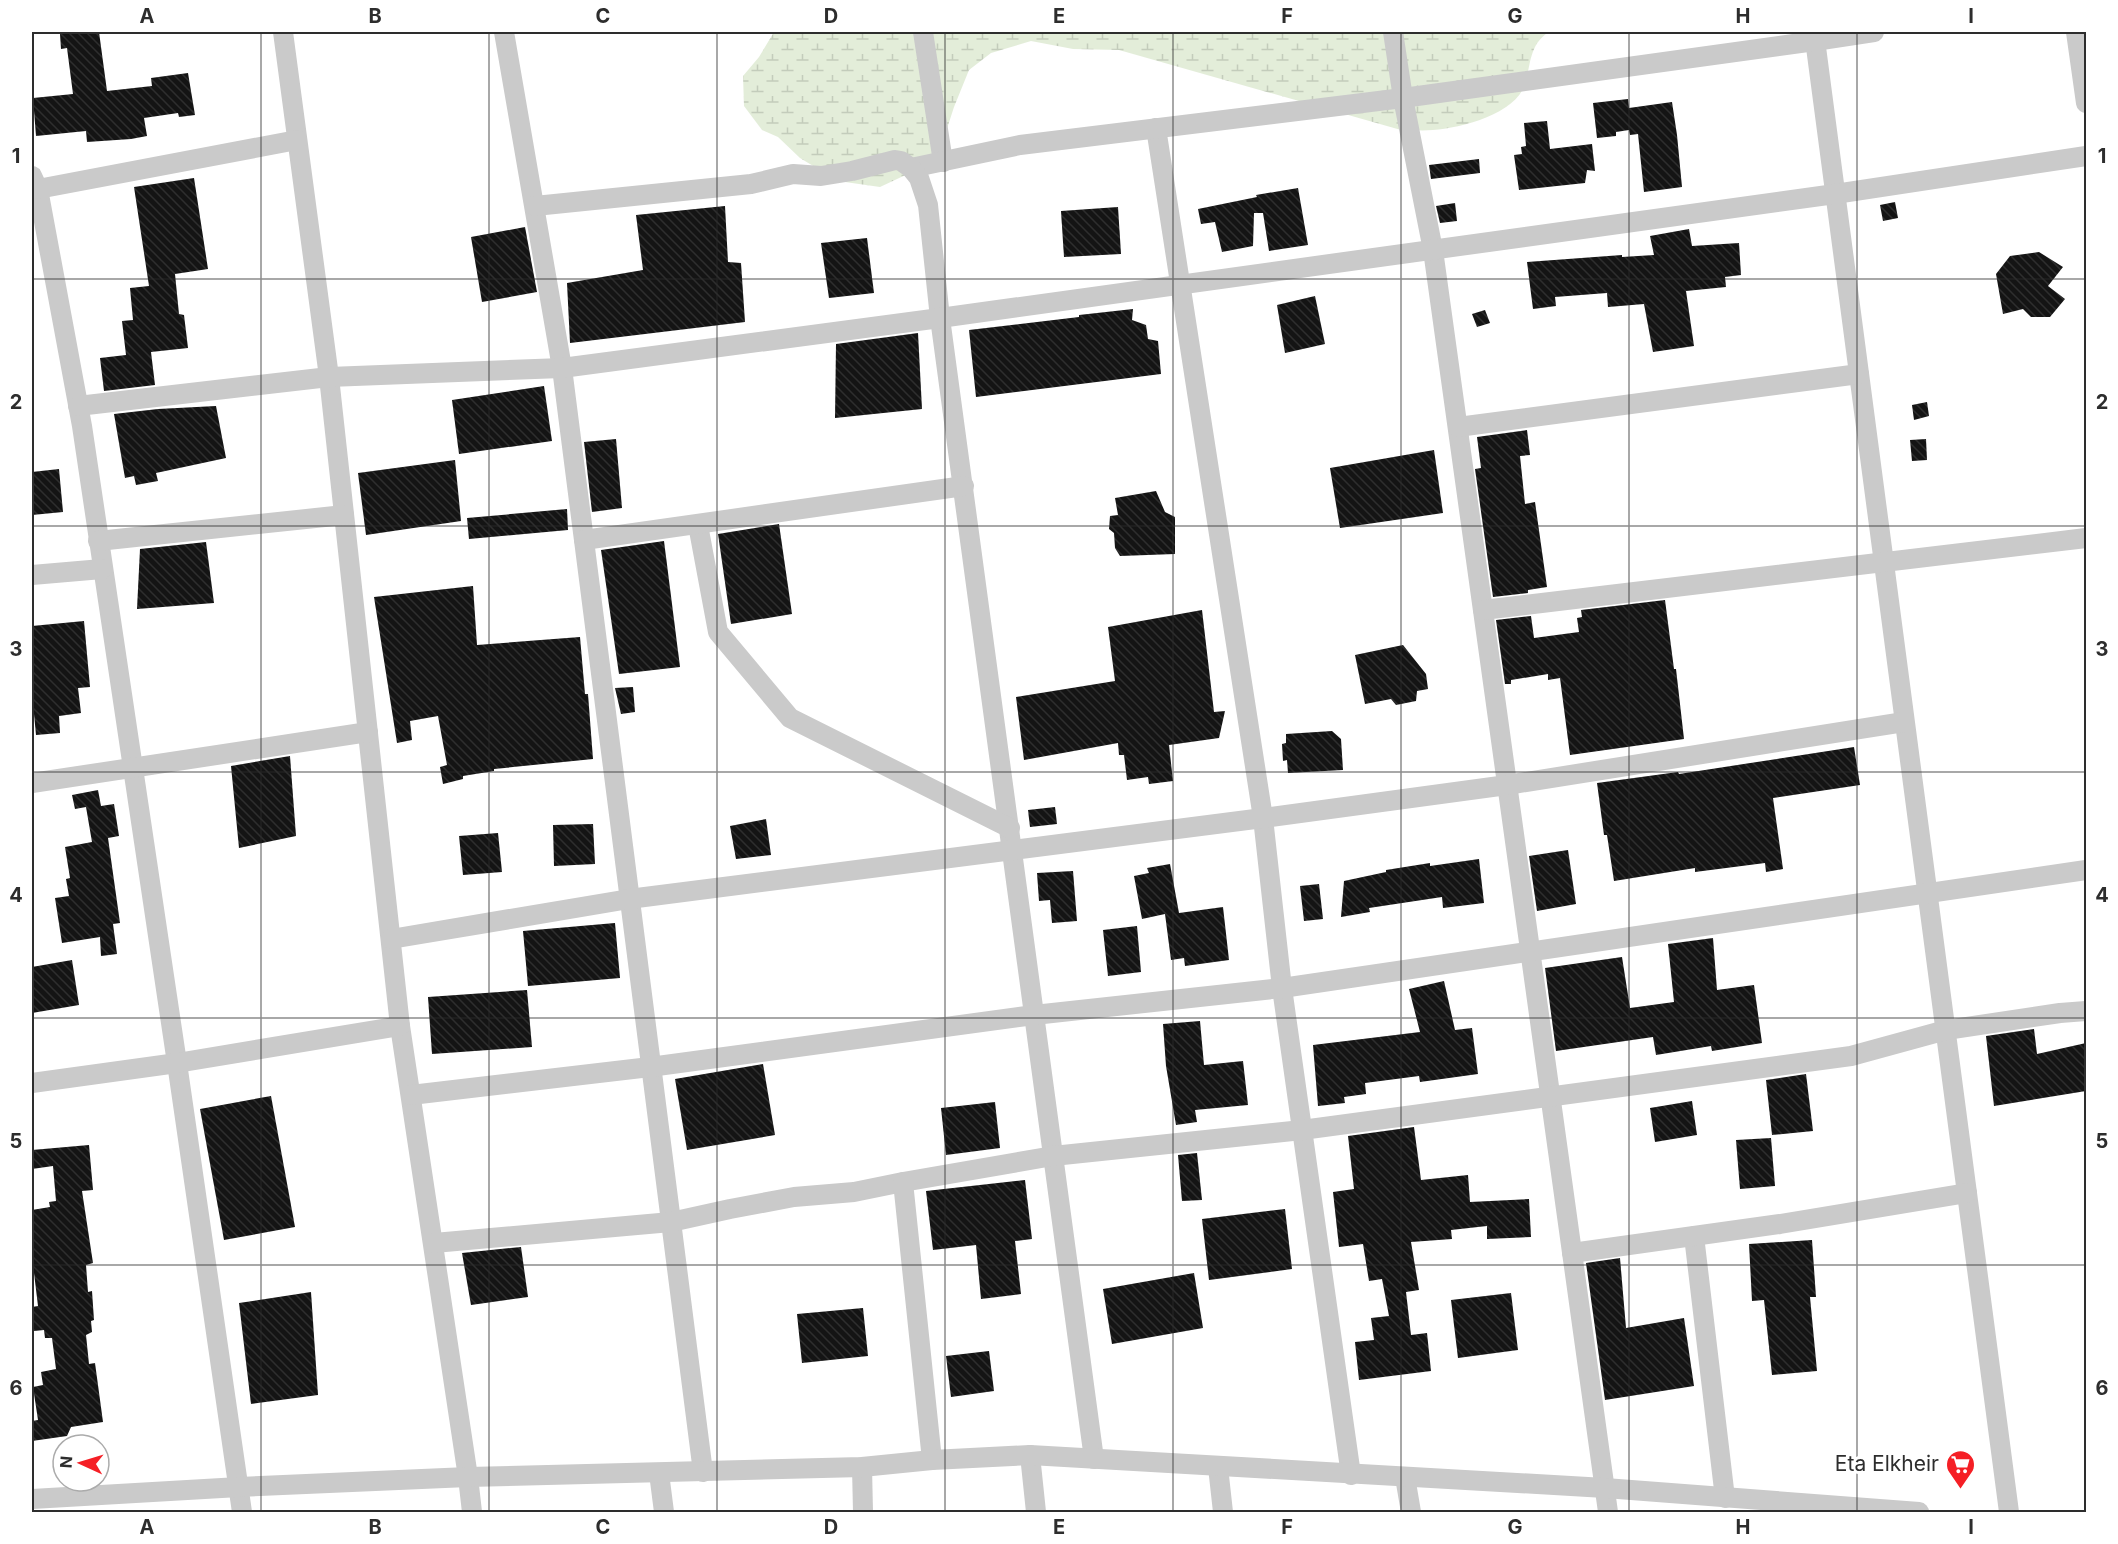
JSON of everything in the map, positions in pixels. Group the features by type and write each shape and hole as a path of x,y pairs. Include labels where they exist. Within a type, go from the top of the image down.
{"street":[{"path":"283,32 329,377 400,1026 472,1512"},
{"path":"504,32 562,368 703,1472"},
{"path":"923,32 944,162"},
{"path":"1393,32 1403,98 1433,250 1608,1512"},
{"path":"911,168 1020,145 1403,98 1814,36 1874,32"},
{"path":"2076,32 2086,103"},
{"path":"1814,36 2010,1512"},
{"path":"1156,128 1263,818 1282,988 1351,1475"},
{"path":"242,1512 78,406 35,183 297,140"},
{"path":"78,406 329,377 562,368 1433,250 1835,194 2086,156"},
{"path":"535,206 751,184 794,174 821,176 895,160 911,168 919,178 928,205 940,318 1094,1459"},
{"path":"1458,427 1859,374"},
{"path":"584,540 964,486"},
{"path":"99,541 344,516"},
{"path":"698,525 718,632 790,718 1010,828"},
{"path":"1483,610 2086,538"},
{"path":"32,575 102,568"},
{"path":"391,939 629,899 1507,785 1904,722"},
{"path":"32,783 368,732"},
{"path":"411,1095 650,1067 1034,1015 1282,988 2086,870"},
{"path":"434,1244 671,1222 794,1197 854,1192 1053,1156 1302,1130 1851,1056 1946,1030 2086,1011"},
{"path":"32,1083 177,1063 400,1026"},
{"path":"903,1182 932,1460"},
{"path":"1572,1253 1780,1224 1967,1193"},
{"path":"1694,1236 1725,1498"},
{"path":"32,1499 239,1487 468,1478 862,1467 932,1460 1030,1455 1605,1488 1725,1498 1789,1508 1907,1512"},
{"path":"1030,1455 1036,1512"},
{"path":"862,1467 863,1512"},
{"path":"1218,1467 1223,1512"},
{"path":"659,1473 664,1512"},
{"path":"1406,1478 1411,1512"}],"green space":[{"path":"774,32 1549,32 1542,37 1534,49 1525,84 1520,95 1511,104 1486,118 1445,129 1425,130 1401,130 1119,50 1073,49 1031,41 991,53 969,70 942,144 912,172 880,187 838,181 800,158 778,137 762,130 744,106 743,76 759,57"}],"building":[{"path":"99,32 107,91 152,86 151,78 188,73 195,115 179,117 178,113 144,118 147,136 131,139 87,142 86,131 36,136 33,98 73,94 67,48 61,49 60,34"},
{"path":"1628,99 1629,108 1672,102 1682,187 1644,192 1638,134 1630,135 1629,130 1616,132 1616,136 1597,138 1593,103"},
{"path":"1547,121 1550,149 1592,144 1595,171 1587,170 1585,183 1519,190 1514,155 1522,154 1521,147 1526,146 1524,123"},
{"path":"1479,159 1480,173 1431,179 1429,165"},
{"path":"194,178 208,269 175,274 179,314 184,315 188,348 151,352 155,385 104,391 100,358 126,355 122,321 133,320 130,288 149,286 134,187"},
{"path":"1298,188 1308,245 1269,251 1263,213 1254,213 1253,246 1222,252 1215,222 1201,224 1198,209"},
{"path":"1895,202 1898,218 1883,221 1880,205"},
{"path":"1455,203 1457,221 1440,223 1436,206"},
{"path":"725,206 728,262 741,263 745,322 570,343 567,283 643,270 636,215"},
{"path":"1118,207 1121,254 1064,257 1061,211"},
{"path":"525,227 537,292 482,302 471,237"},
{"path":"1689,229 1692,246 1739,243 1741,275 1725,277 1726,287 1686,291 1694,346 1653,352 1644,304 1608,307 1607,293 1555,297 1556,306 1533,309 1527,262 1654,255 1650,236"},
{"path":"867,238 874,293 829,298 821,243"},
{"path":"2039,252 2063,267 2048,286 2065,299 2050,317 2031,317 2023,309 2003,314 1996,274 2010,256"},
{"path":"1315,296 1325,344 1285,353 1277,305"},
{"path":"1133,309 1132,320 1146,325 1148,339 1158,341 1161,374 976,397 969,330"},
{"path":"1485,310 1490,323 1477,327 1472,314"},
{"path":"918,333 922,409 835,418 836,344"},
{"path":"544,386 552,441 459,454 452,400"},
{"path":"1927,402 1929,416 1914,420 1912,405"},
{"path":"216,406 226,458 156,473 158,481 136,485 134,476 125,478 114,414"},
{"path":"1527,430 1530,455 1520,456 1525,504 1535,502 1547,587 1528,590 1528,593 1493,597 1475,469 1481,468 1477,437"},
{"path":"616,439 622,508 592,512 584,442"},
{"path":"1926,439 1927,460 1912,461 1910,440"},
{"path":"1434,450 1443,513 1340,528 1330,468"},
{"path":"455,460 461,521 366,535 358,473"},
{"path":"59,469 63,512 32,515 32,472"},
{"path":"1156,491 1165,512 1175,517 1175,554 1120,556 1115,548 1114,533 1109,529 1110,516 1118,515 1115,498"},
{"path":"567,509 568,530 469,539 467,518"},
{"path":"779,524 792,614 731,624 718,534"},
{"path":"664,541 680,667 619,674 601,550"},
{"path":"206,542 214,603 137,609 140,549"},
{"path":"473,586 477,645 580,637 585,694 588,694 593,759 494,769 494,771 463,776 463,779 443,784 440,767 447,765 438,716 410,721 412,740 397,743 374,597"},
{"path":"1665,600 1684,739 1570,755 1560,678 1548,680 1548,674 1511,680 1511,684 1505,684 1496,620 1531,616 1534,638 1579,632 1577,618 1582,617 1581,610"},
{"path":"1202,610 1214,712 1225,711 1219,738 1169,745 1173,781 1149,784 1148,777 1127,780 1124,755 1119,755 1118,743 1024,760 1016,697 1115,681 1108,627"},
{"path":"84,621 90,687 78,688 81,713 59,716 60,733 36,735 32,693 32,626"},
{"path":"1403,645 1426,674 1428,689 1417,691 1416,701 1396,705 1391,699 1365,704 1355,655"},
{"path":"633,687 635,712 621,714 615,688"},
{"path":"1332,731 1341,739 1343,770 1288,773 1287,760 1283,761 1282,744 1286,743 1286,734"},
{"path":"1854,747 1860,785 1773,798 1783,869 1766,872 1765,863 1695,872 1695,868 1614,881 1607,835 1604,835 1597,783 1678,772 1679,774"},
{"path":"290,756 296,836 239,848 231,766"},
{"path":"98,790 101,806 114,804 119,836 108,838 120,923 113,924 117,954 101,956 100,937 62,943 55,898 69,896 66,879 70,878 65,847 92,842 86,807 75,809 72,795"},
{"path":"1055,807 1057,824 1030,827 1028,810"},
{"path":"766,819 771,855 736,859 730,826"},
{"path":"593,824 595,864 554,866 553,825"},
{"path":"498,833 502,872 463,875 459,836"},
{"path":"1568,850 1576,904 1537,911 1529,856"},
{"path":"1479,859 1484,903 1443,908 1442,897 1369,908 1370,912 1341,917 1344,881 1386,872 1386,870"},
{"path":"1170,864 1179,913 1223,907 1229,960 1185,966 1184,958 1171,960 1165,914 1142,919 1134,876 1149,873 1147,868"},
{"path":"1073,871 1077,921 1052,923 1050,900 1039,901 1037,873"},
{"path":"1319,884 1323,919 1304,921 1300,886"},
{"path":"615,923 620,978 528,986 523,931"},
{"path":"1137,926 1141,972 1108,976 1103,930"},
{"path":"1713,938 1717,990 1754,985 1762,1043 1712,1051 1711,1046 1656,1055 1653,1037 1556,1051 1545,968 1622,957 1630,1008 1674,1002 1668,944"},
{"path":"72,960 79,1005 32,1013 32,967"},
{"path":"1444,981 1455,1030 1472,1028 1478,1074 1420,1082 1419,1076 1365,1083 1366,1094 1344,1097 1345,1103 1318,1106 1313,1045 1420,1032 1409,989"},
{"path":"527,990 532,1047 432,1054 428,997"},
{"path":"1200,1021 1204,1065 1243,1061 1248,1105 1195,1110 1197,1122 1176,1125 1166,1066 1163,1024"},
{"path":"2034,1029 2037,1054 2086,1043 2086,1091 1994,1106 1986,1036"},
{"path":"763,1064 775,1135 687,1150 675,1079"},
{"path":"1806,1074 1813,1131 1772,1135 1766,1080"},
{"path":"271,1096 295,1227 224,1240 200,1109"},
{"path":"1692,1101 1697,1135 1655,1142 1650,1108"},
{"path":"995,1102 1000,1148 946,1155 941,1108"},
{"path":"1414,1127 1421,1180 1468,1175 1470,1202 1529,1199 1531,1237 1487,1239 1487,1226 1451,1230 1452,1239 1411,1242 1419,1290 1406,1292 1411,1335 1427,1333 1431,1371 1359,1380 1355,1342 1374,1340 1371,1318 1389,1316 1382,1279 1369,1281 1363,1244 1339,1247 1333,1192 1354,1189 1348,1136"},
{"path":"1771,1138 1775,1186 1740,1189 1736,1140"},
{"path":"89,1145 93,1190 82,1191 93,1263 86,1265 88,1292 92,1291 94,1320 91,1321 92,1332 86,1335 89,1364 95,1363 103,1422 71,1427 68,1433 51,1433 51,1438 32,1441 32,1421 38,1420 33,1387 43,1385 41,1372 56,1369 52,1338 45,1338 44,1330 34,1331 32,1307 38,1306 34,1273 32,1273 32,1210 50,1207 49,1202 56,1201 53,1166 32,1169 32,1150"},
{"path":"1197,1153 1202,1200 1182,1201 1178,1155"},
{"path":"1025,1180 1032,1239 1015,1241 1021,1294 981,1299 976,1245 933,1250 926,1191"},
{"path":"1285,1209 1292,1269 1209,1280 1202,1219"},
{"path":"1812,1240 1816,1297 1810,1297 1817,1371 1772,1375 1764,1300 1752,1301 1749,1244"},
{"path":"521,1247 528,1297 471,1305 462,1253"},
{"path":"1620,1258 1626,1328 1684,1318 1694,1386 1605,1400 1586,1263"},
{"path":"1194,1273 1203,1328 1112,1344 1103,1289"},
{"path":"311,1292 318,1395 251,1404 239,1303"},
{"path":"1511,1293 1518,1350 1458,1358 1451,1300"},
{"path":"863,1308 868,1356 802,1363 797,1314"},
{"path":"989,1351 994,1391 951,1397 946,1356"}],"place":[{"name":"Eta Elkheir","path":"1960,1490"}]}
